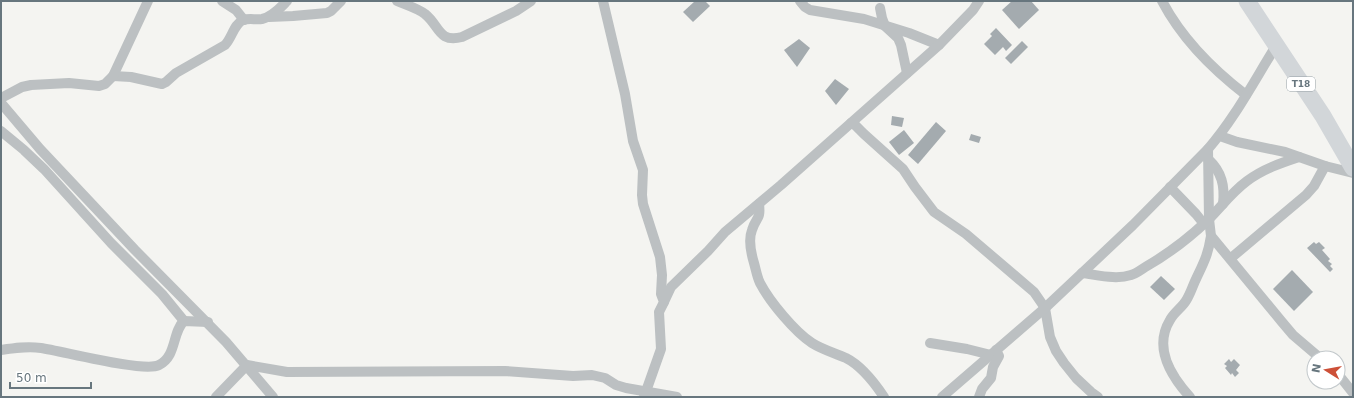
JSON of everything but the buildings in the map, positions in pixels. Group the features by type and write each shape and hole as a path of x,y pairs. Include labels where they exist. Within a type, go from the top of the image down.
{"highway":[{"name":"T18","path":"1247,1 1323,116 1353,168"}],"street":[{"path":"1,98 22,87 31,85 69,83 99,86 105,84 113,76 148,1"},
{"path":"222,1 236,10 244,20"},
{"path":"269,17 287,1"},
{"path":"113,76 131,77 159,83 166,82 176,73 225,45 230,41 238,24 244,20 327,13 341,1"},
{"path":"397,1 426,15 440,32 447,38 453,39 462,37 516,11 531,1"},
{"path":"603,1 625,94 633,141 643,170 643,204 660,257 662,275 661,294 664,302"},
{"path":"800,1 810,10 864,19 909,33 939,45"},
{"path":"645,394 661,349 659,312 671,287 725,232 852,124 939,45 980,1"},
{"path":"1162,1 1187,40 1228,81 1246,95"},
{"path":"864,19 873,15 882,5"},
{"path":"882,5 882,18 885,26 898,38 907,73"},
{"path":"942,397 1045,308 1133,225 1170,187 1208,154 1276,46"},
{"path":"1,103 40,149 135,250 208,322 247,365 273,397"},
{"path":"852,124 853,123 903,168 914,187 934,212 966,234 1034,292 1045,308 1050,337 1056,351 1076,378 1098,397"},
{"path":"1,132 24,150 44,169 111,243 162,294 184,321 208,322"},
{"path":"1220,136 1237,142 1299,156 1325,166 1353,173"},
{"path":"1208,154 1220,172 1224,190 1223,204"},
{"path":"1208,154 1207,222 1211,236 1231,258 1293,335 1311,350"},
{"path":"1082,273 1123,277 1132,275 1155,261 1207,222 1236,190 1261,171 1299,156"},
{"path":"1231,258 1306,195 1314,186 1325,166"},
{"path":"1170,187 1196,214 1207,222"},
{"path":"758,204 760,216 752,229 750,236 754,262 760,283 770,298 798,332 821,348 851,362 872,379 884,397"},
{"path":"1181,397 1166,361 1163,349 1165,328 1172,316 1187,299 1206,260 1211,236"},
{"path":"1,350 25,347 40,348 114,363 152,368 160,365 170,354 184,321"},
{"path":"930,343 994,353 999,356 992,375 982,389 979,397"},
{"path":"247,365 286,372 505,371 573,376 592,375 605,378 621,386 645,394 677,397"},
{"path":"216,397 247,365"},
{"path":"1170,371 1190,397"},
{"path":"1346,384 1353,393"}]}
